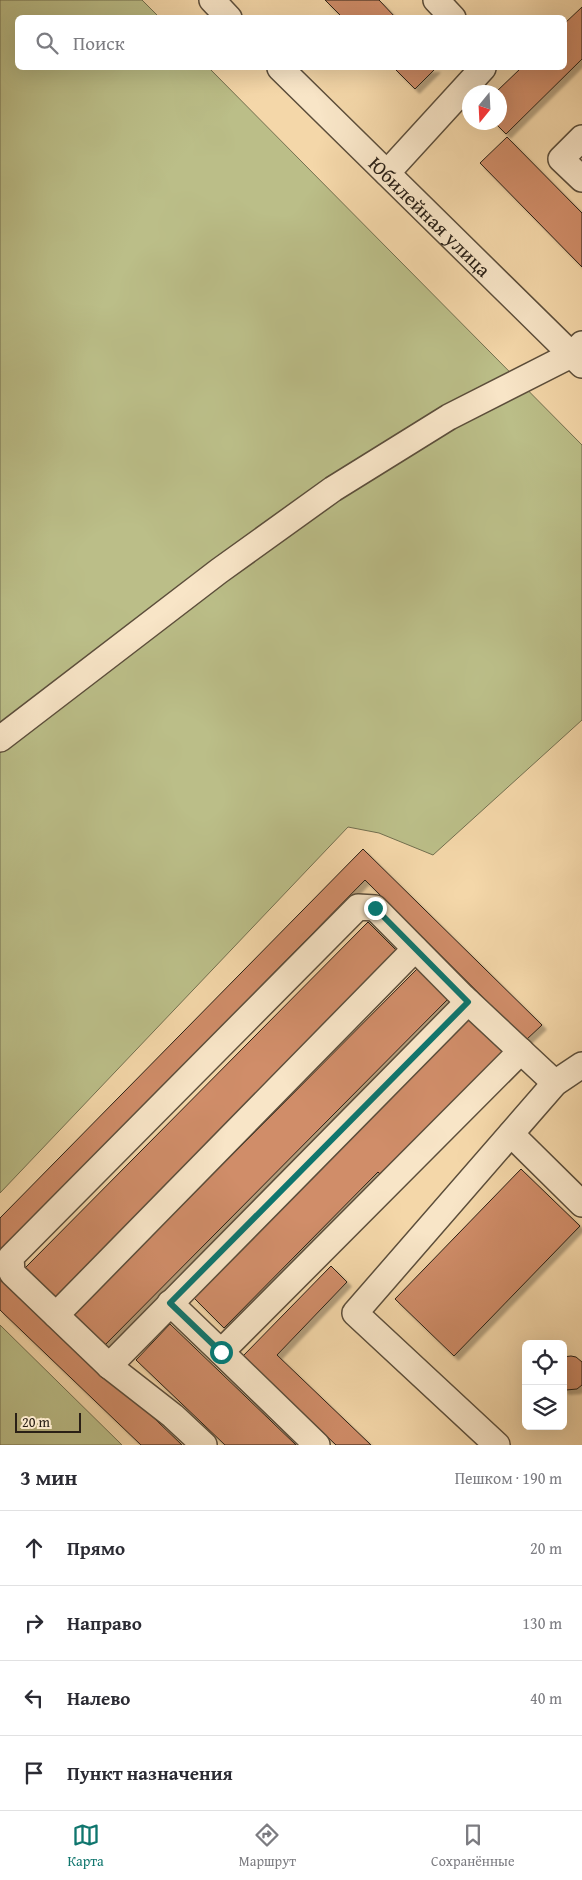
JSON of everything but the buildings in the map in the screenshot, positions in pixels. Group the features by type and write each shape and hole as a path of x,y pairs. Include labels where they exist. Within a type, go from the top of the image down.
{"street":[{"path":"212,0 226,15"},
{"path":"436,0 450,15"},
{"name":"Юбилейная улица","path":"282,70 578,355"},
{"path":"387,173 481,70"},
{"path":"582,138 561,159 582,180"},
{"path":"0,739 219,571 333,490 449,418 578,355"},
{"path":"204,1445 173,1416 109,1366 12,1273 11,1257 358,906 375,908 468,1002 555,1083"},
{"path":"56,1315 415,948"},
{"path":"109,1366 468,1002"},
{"path":"221,1352 521,1051"},
{"path":"497,1445 355,1313 555,1083 582,1064"},
{"path":"511,1134 582,1204"},
{"path":"170,1303 317,1445"}],"green space":[{"path":"0,0 142,0 157,15 15,15 15,70 211,70 582,445 582,720 433,855 379,833 348,827 0,1193"},
{"path":"0,1325 122,1445 0,1445"}],"route":[{"path":"221,1352 170,1303 468,1002 375,908"}]}
